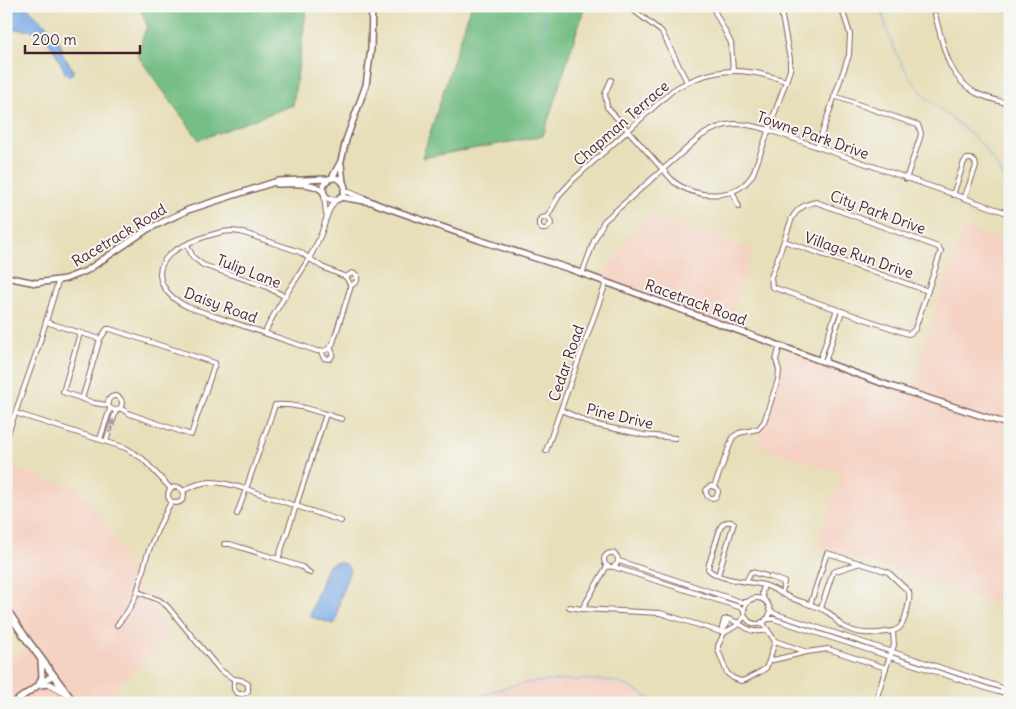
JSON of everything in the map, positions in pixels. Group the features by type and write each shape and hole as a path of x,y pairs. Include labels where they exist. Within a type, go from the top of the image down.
{"main road":[{"path":"6,609 72,700"}],"street":[{"path":"326,217 323,184 330,178 340,161 366,85 371,49 372,6"},
{"path":"628,6 662,32 687,82"},
{"path":"712,6 731,43 733,70"},
{"path":"611,80 605,94 607,107 674,182 686,189 706,194 733,192 744,186 753,174 790,70 790,59 780,6"},
{"path":"817,147 849,55 848,28 841,6"},
{"path":"935,15 949,64 956,76 967,87 978,94 1010,104"},
{"name":"Chapman Terrace","path":"547,217 560,194 574,179 673,90 687,82 701,76 733,70 767,75 786,81"},
{"path":"834,96 918,125 921,133 920,138 906,179"},
{"name":"Towne Park Drive","path":"582,274 594,241 604,221 701,136 714,128 728,124 740,123 768,130 1010,214"},
{"path":"953,195 964,162 966,159 971,159 975,162 976,166 964,199"},
{"path":"265,333 284,296 309,258 322,233 326,217 333,203 344,190 340,161"},
{"path":"330,178 338,179 343,183"},
{"name":"Racetrack Road","path":"6,277 32,283 58,282 86,271 139,234 196,207 285,180 330,178"},
{"name":"Racetrack Road","path":"272,184 311,185 318,187 324,193"},
{"name":"Racetrack Road","path":"344,190 374,203 582,274 890,386 1010,425"},
{"path":"733,192 739,207"},
{"path":"324,193 330,199 339,198"},
{"name":"Racetrack Road","path":"339,198 374,203"},
{"name":"City Park Drive","path":"816,202 938,247 941,251 915,329 908,334 772,287 771,277 784,241 796,212 808,203 816,202"},
{"name":"Daisy Road","path":"321,352 188,307 173,299 167,294 161,278 164,262 171,253 187,244 220,232 238,231 294,249 322,266 346,277 353,273 357,275 357,281 350,286"},
{"name":"Village Run Drive","path":"784,241 928,291"},
{"name":"Tulip Lane","path":"187,244 193,256 203,265 265,286 284,296"},
{"path":"330,347 321,352 324,358 330,359 333,354 330,347 350,286 346,277"},
{"path":"6,439 58,282"},
{"name":"Cedar Road","path":"546,450 606,283"},
{"path":"822,361 837,309"},
{"path":"822,361 842,311"},
{"path":"46,322 100,339"},
{"path":"80,333 62,392 94,404 109,407 191,435 214,363 110,329 104,331 100,339 82,399"},
{"path":"714,487 733,437 738,433 758,429 764,422 778,380 779,370 776,360 780,345"},
{"path":"100,439 110,398 116,396 122,401 106,441"},
{"path":"237,514 275,405 286,404 301,407 342,419"},
{"name":"Pine Drive","path":"561,410 592,424 644,435 675,438"},
{"path":"15,413 100,439 136,453 171,489"},
{"path":"278,559 326,414"},
{"path":"183,491 192,485 219,481 341,521"},
{"path":"117,625 138,592 147,558 171,502 168,495 171,489 177,487 183,491 185,497 182,502 177,504 171,502"},
{"path":"718,575 734,523 729,521 721,526 709,564 710,571 718,575 764,585 810,605 821,608 830,613 843,626 867,634 893,631 900,628 910,596 892,574 827,553 810,605"},
{"path":"224,544 230,544 302,567 310,573"},
{"path":"607,566 604,560 606,555 610,553 616,554 619,561 741,602 748,602 762,593"},
{"path":"614,567 619,561"},
{"path":"821,608 833,572 860,563"},
{"path":"607,566 744,610"},
{"path":"582,609 607,566"},
{"path":"746,582 752,572 768,576 784,582 782,593"},
{"path":"764,585 762,593 764,600 769,610 776,614 891,654"},
{"path":"138,592 159,600 167,606 220,670 234,679 248,684 246,693 237,693 234,689 234,679"},
{"path":"756,598 764,600"},
{"path":"748,602 744,610 745,616 752,622 774,619 1000,687 1008,692"},
{"path":"569,607 660,613 722,632 733,628 745,616"},
{"path":"768,630 752,632 738,623 728,619 724,620 718,650 727,673 733,678 745,680 766,668 774,641 764,620 769,610"},
{"path":"724,624 733,628"},
{"path":"875,703 894,642 893,631"},
{"path":"774,641 807,652"},
{"path":"769,661 828,649 886,668"},
{"path":"37,686 42,677 40,657"},
{"path":"13,703 53,675"},
{"path":"37,686 50,684 72,700"}],"shaded area":[{"path":"649,215 753,249 728,326 597,281"},
{"path":"963,227 1007,242 1010,246 1010,609 817,546 841,473 757,446 789,347 910,390"},
{"path":"6,466 84,491 171,637 99,703 6,703 6,660 27,649 6,613"},
{"path":"538,680 610,681 639,692 657,703 465,703 509,685"}],"green space":[{"path":"139,6 307,6 293,105 199,140 137,55 147,25"},
{"path":"471,6 585,6 543,136 422,158"}],"water":[{"path":"6,6 26,6 48,27 62,47 62,54 73,69 73,73 68,76 66,74 53,49 39,33 6,27"},
{"path":"338,562 346,564 350,570 334,624 311,617 310,614 327,567"}],"waterway":[{"path":"544,42 545,6"},
{"path":"881,6 894,47 915,84 935,105 979,142 1010,185"},
{"path":"465,703 493,691 520,684 547,681 594,680 612,681 624,685 657,703"}]}
